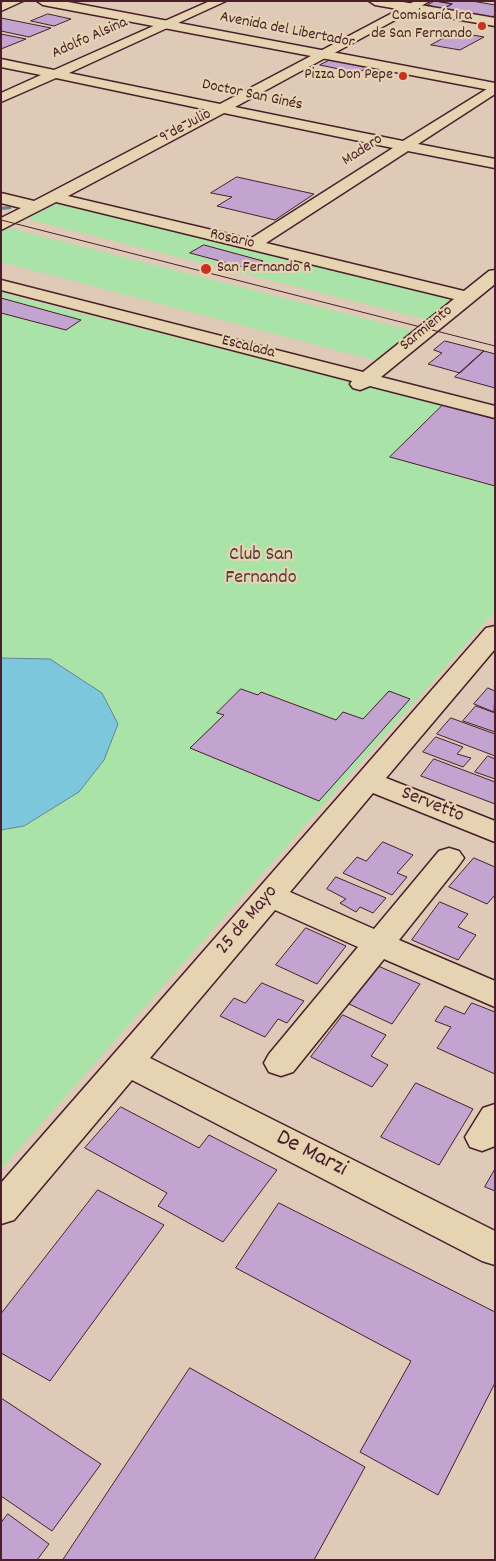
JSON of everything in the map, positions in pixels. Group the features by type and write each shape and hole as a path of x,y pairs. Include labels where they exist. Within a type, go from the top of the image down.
{"street":[{"path":"1,7 17,1"},
{"name":"Avenida del Libertador","path":"43,1 495,88"},
{"name":"Adolfo Alsina","path":"1,98 220,1"},
{"path":"375,1 495,22"},
{"name":"9 de Julio","path":"1,225 424,1"},
{"name":"Doctor San Ginés","path":"1,63 495,164"},
{"name":"Madero","path":"252,245 404,145 495,88"},
{"name":"Rosario","path":"55,197 468,296"},
{"path":"1,198 37,207"},
{"name":"Escalada","path":"1,270 495,412"},
{"name":"Sarmiento","path":"368,377 495,275"},
{"name":"Escalada","path":"1,284 368,377 495,397"},
{"name":"25 de Mayo","path":"1,1209 495,633"},
{"name":"Servetto","path":"369,781 495,832"},
{"path":"281,1063 448,858"},
{"path":"269,895 495,995"},
{"name":"De Marzi","path":"127,1062 495,1249"}],"green space":[{"path":"59,202 455,298 429,320 27,219"},
{"path":"9,228 413,331 377,361 1,262 1,232"},
{"name":"Club San Fernando","path":"1,293 495,418 495,611 1,1169 1,830 24,826 50,659 1,658"}],"water":[{"path":"1,658 50,659 102,693 118,724 104,760 79,792 24,826 1,830"}],"building":[{"path":"435,1 452,4 442,9 428,5"},
{"path":"436,1 472,1 495,5 495,16 489,17 453,12 455,11 442,9 452,4"},
{"path":"48,14 71,19 54,26 31,21"},
{"path":"1,18 51,28 29,37 1,31"},
{"path":"455,32 484,37 460,50 431,45"},
{"path":"1,34 26,39 1,49"},
{"path":"330,60 368,67 358,73 320,65"},
{"path":"237,177 314,194 275,220 217,206 232,197 211,193"},
{"path":"204,245 263,261 250,269 190,253"},
{"path":"1,298 81,320 66,330 1,313"},
{"path":"445,341 484,351 460,373 428,364 442,353 434,350"},
{"path":"484,351 495,354 495,388 455,377"},
{"path":"443,405 495,419 495,486 390,457"},
{"path":"488,688 495,691 494,712 474,704"},
{"path":"241,689 258,695 261,692 336,720 343,712 363,719 389,691 410,699 319,801 190,748 224,715 217,713"},
{"path":"476,706 495,713 495,732 463,721"},
{"path":"451,718 495,734 495,756 437,734"},
{"path":"436,737 463,747 457,754 471,758 463,767 423,752"},
{"path":"488,756 495,759 495,779 475,772"},
{"path":"434,759 495,782 495,804 421,776"},
{"path":"383,842 413,855 397,873 407,877 392,895 343,873 357,857 366,861"},
{"path":"474,858 495,867 495,895 487,904 449,887"},
{"path":"336,877 386,898 373,913 360,907 356,912 340,903 346,899 327,889"},
{"path":"440,902 468,914 458,927 476,935 458,960 412,940"},
{"path":"306,928 346,946 317,984 276,965"},
{"path":"378,966 420,984 392,1024 349,1004"},
{"path":"262,983 304,1001 287,1023 278,1019 265,1037 220,1016 234,998 245,1003"},
{"path":"472,1003 495,1012 495,1074 437,1048 451,1027 435,1021 445,1006 464,1014"},
{"path":"343,1015 386,1035 371,1056 388,1065 372,1087 311,1057"},
{"path":"416,1083 473,1109 439,1165 381,1137"},
{"path":"121,1107 199,1148 209,1135 277,1170 223,1242 158,1206 167,1193 85,1148"},
{"path":"495,1169 495,1191 485,1187"},
{"path":"98,1190 164,1225 50,1381 1,1353 1,1314"},
{"path":"279,1203 495,1312 495,1383 438,1495 360,1452 411,1361 236,1268"},
{"path":"190,1368 365,1467 314,1560 63,1560"},
{"path":"1,1398 101,1464 52,1531 1,1496"},
{"path":"8,1514 49,1544 37,1560 1,1560 1,1523"}],"waterway":[{"path":"1,209 9,208"}],"tram line":[{"path":"1,220 495,346"}],"place":[{"name":"Comisaría 1ra de San Fernando","path":"482,26"},
{"name":"Pizza Don Pepe","path":"403,76"},
{"name":"San Fernando R","path":"206,269"}]}
